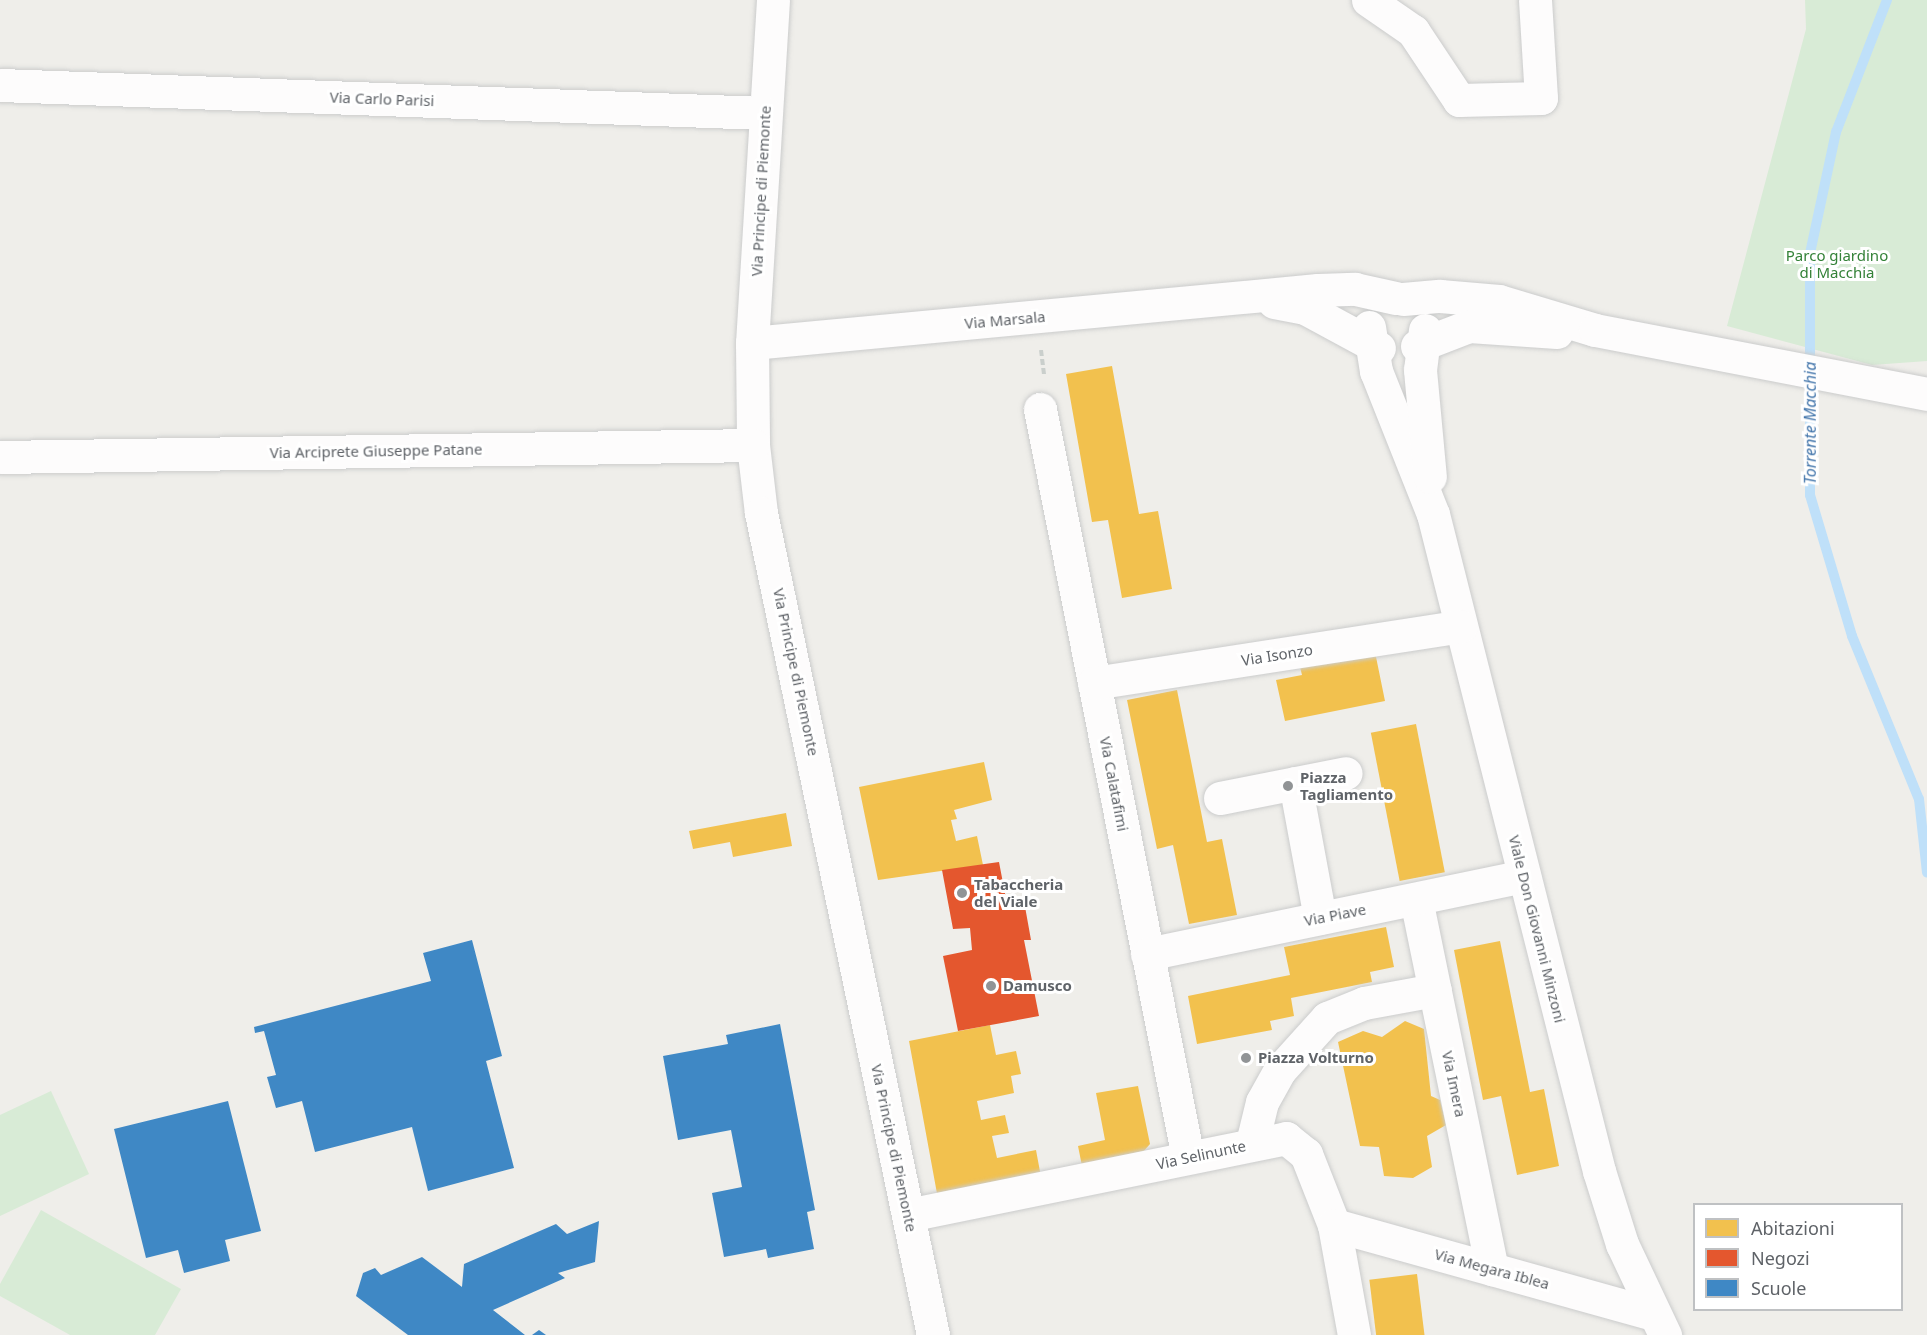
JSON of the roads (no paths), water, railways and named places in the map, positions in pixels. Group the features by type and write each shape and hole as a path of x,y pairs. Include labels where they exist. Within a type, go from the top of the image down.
{"street":[{"name":"Via Principe di Piemonte","path":"773,0 752,343 753,445 761,513 933,1335"},
{"path":"1368,0 1413,31 1459,100 1541,98 1535,0"},
{"name":"Via Carlo Parisi","path":"0,85 765,113"},
{"path":"1258,300 1355,289 1400,299 1417,307 1422,340 1420,370 1433,514"},
{"path":"1433,514 1371,340 1376,307 1400,299 1440,296 1499,302 1595,330 1927,394"},
{"path":"1258,300 1305,308 1399,355 1422,340 1469,326 1595,330"},
{"name":"Via Marsala","path":"752,343 1038,316 1258,300"},
{"name":"Via Calatafimi","path":"1040,409 1188,1158"},
{"name":"Via Arciprete Giuseppe Patane","path":"0,457 753,445"},
{"name":"Viale Don Giovanni Minzoni","path":"1433,514 1599,1171 1657,1324"},
{"name":"Via Isonzo","path":"1094,683 1461,626"},
{"path":"1220,798 1346,773"},
{"path":"1295,783 1320,918"},
{"name":"Via Piave","path":"1147,954 1524,876"},
{"name":"Via Imera","path":"1416,899 1492,1269"},
{"path":"1252,1143 1262,1102 1280,1070 1327,1018 1365,1003 1434,990"},
{"name":"Via Selinunte","path":"908,1215 1252,1143 1286,1138 1306,1154 1334,1225 1354,1335"},
{"name":"Via Megara Iblea","path":"1334,1225 1492,1269 1657,1324"}],"waterway":[{"name":"Torrente Macchia","path":"1887,0 1836,132 1810,253 1810,495 1852,636 1919,799 1927,873"}],"place":[{"name":"Piazza Tagliamento","path":"1288,786"},
{"name":"Tabaccheria del Viale","path":"962,893"},
{"name":"Damusco","path":"991,986"},
{"name":"Piazza Volturno","path":"1246,1058"}],"park label":[{"name":"Parco giardino di Macchia","path":"1837,264"}]}
